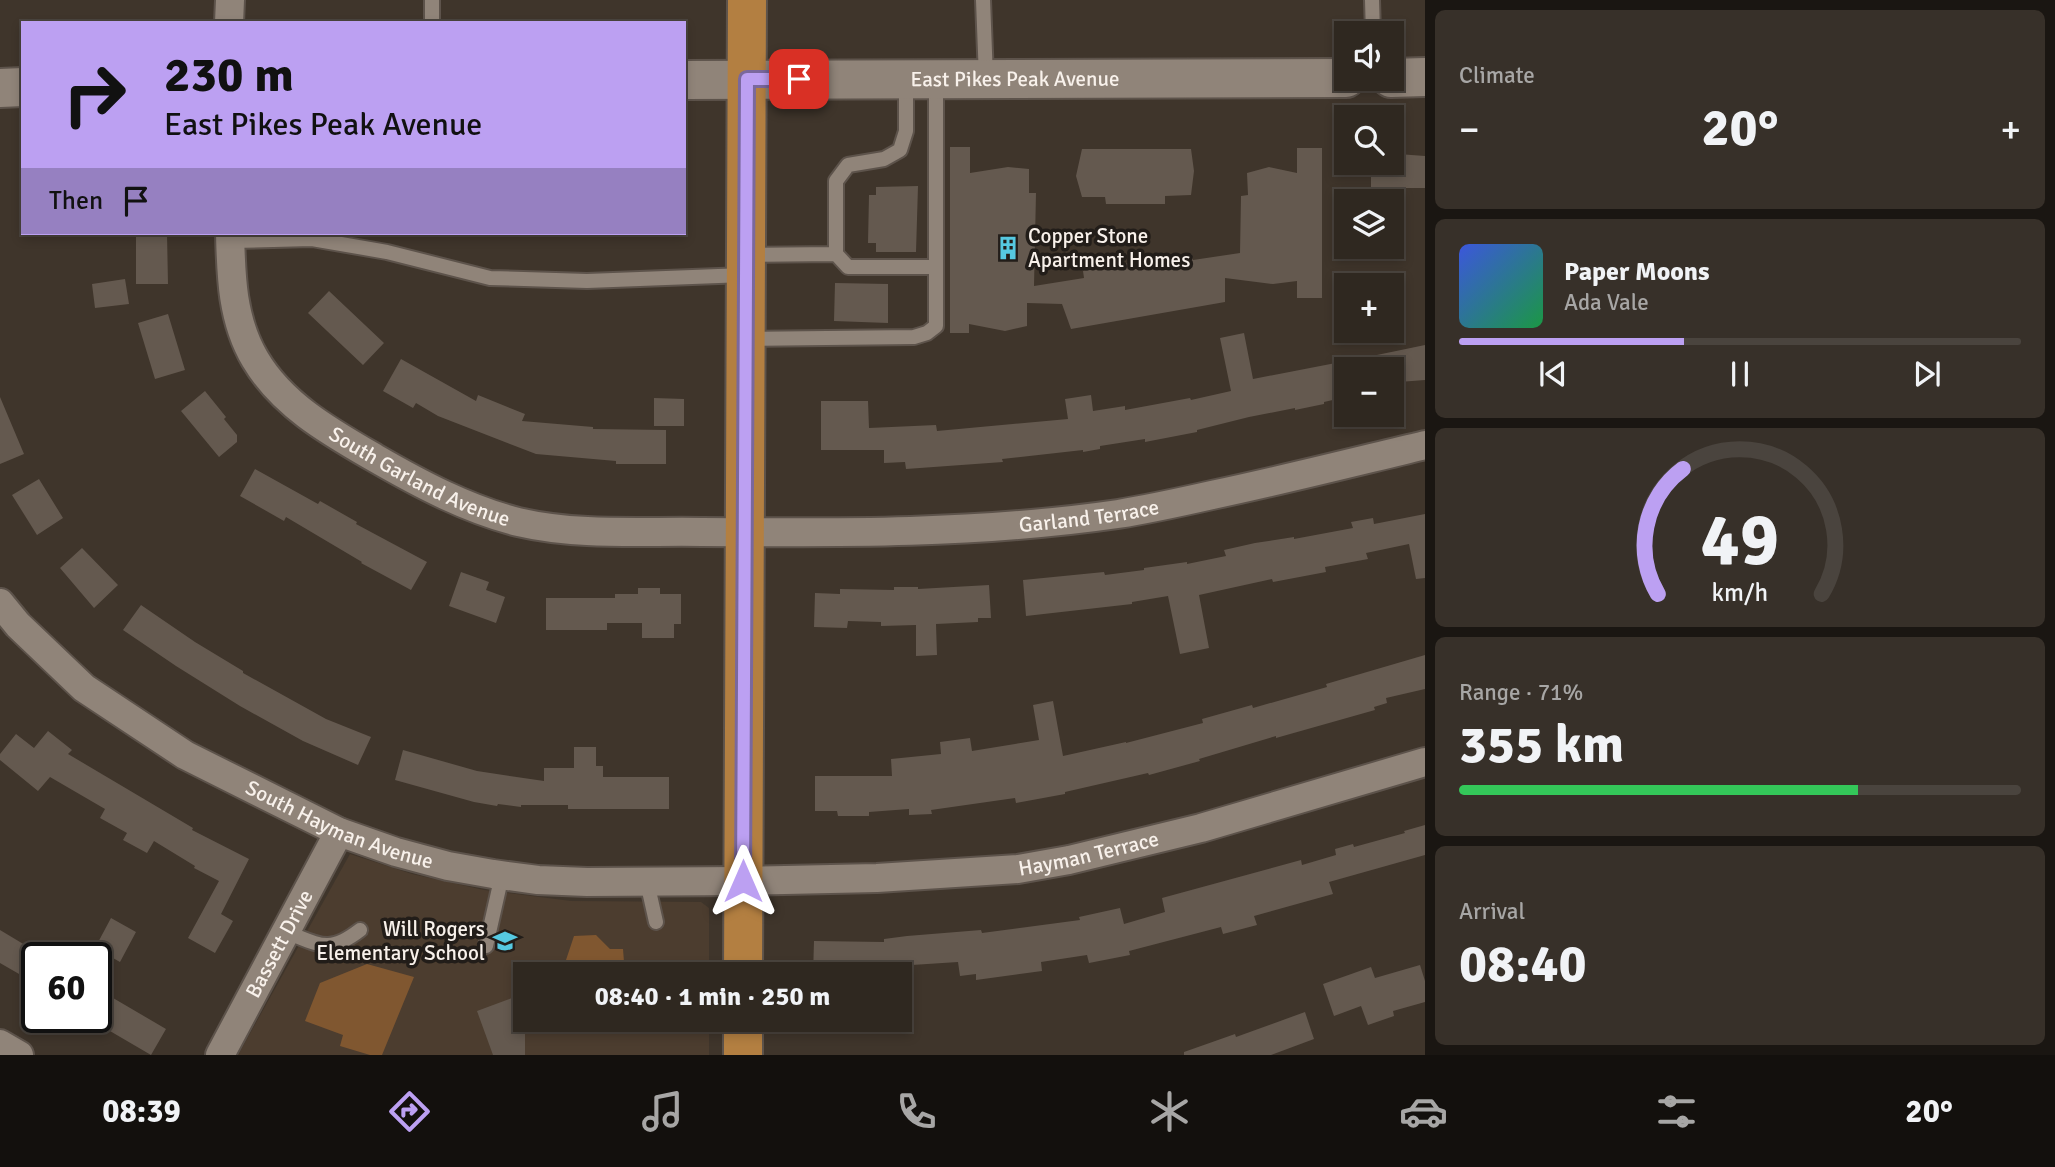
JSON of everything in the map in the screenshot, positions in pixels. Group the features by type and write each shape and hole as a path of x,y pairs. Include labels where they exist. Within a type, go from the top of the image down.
{"main road":[{"path":"743,962 747,0"},
{"name":"East Pikes Peak Avenue","path":"686,80 1334,78"},
{"path":"1404,78 1425,78"},
{"path":"0,88 21,87"},
{"path":"743,1032 743,1055"}],"street":[{"path":"229,21 230,0"},
{"name":"South Garland Avenue","path":"230,237 233,295 241,326 254,358 276,388 301,411 333,434 416,482 487,513 555,529 593,532 745,532"},
{"name":"Garland Terrace","path":"745,532 896,532 989,528 1108,515 1290,478 1425,445"},
{"name":"South Hayman Avenue","path":"0,603 18,625 84,688 186,755 339,832 396,852 448,866 502,875 587,882 743,881"},
{"name":"Hayman Terrace","path":"743,881 929,875 1018,869 1069,860 1201,828 1425,762"},
{"name":"Bassett Drive","path":"220,1055 339,832"},
{"path":"0,1044 19,1055"}],"lane":[{"path":"432,0 432,21"},
{"path":"983,0 986,79"},
{"path":"1372,0 1373,21"},
{"path":"921,79 900,150 884,159 848,165 836,181 836,254 848,267 936,267"},
{"path":"746,339 914,337 927,333 936,326 936,267 921,79"},
{"path":"230,237 312,239 387,252 490,278 587,281 836,254"},
{"path":"486,946 502,875"},
{"path":"647,882 656,922"},
{"path":"286,932 327,946 343,943 360,929"}],"shaded area":[{"name":"Will Rogers Elementary School","path":"350,854 412,874 484,890 571,901 701,902 709,908 709,962 513,962 513,1032 709,1032 709,1055 238,1055"},
{"path":"596,935 610,949 623,949 624,962 565,962 574,936"},
{"path":"367,964 414,977 382,1055 370,1055 340,1046 343,1035 305,1021 320,983"}],"building":[{"path":"950,147 970,147 970,173 1008,167 1029,169 1029,193 1036,193 1034,286 1084,278 1083,271 1123,264 1192,254 1193,260 1240,253 1241,196 1248,195 1247,173 1269,167 1297,173 1297,148 1322,148 1322,298 1297,298 1297,281 1273,284 1225,278 1225,302 1071,329 1062,304 1027,303 1027,326 1005,331 969,324 969,333 950,333"},
{"name":"Copper Stone Apartment Homes","path":"1082,149 1191,149 1194,171 1191,195 1165,196 1165,204 1106,204 1105,197 1082,197 1076,176"},
{"path":"1404,154 1425,156 1425,188 1371,188 1371,175 1404,175"},
{"path":"918,186 916,252 876,252 876,243 868,243 869,195 876,195 876,187"},
{"path":"136,235 167,235 168,284 136,284"},
{"path":"125,279 129,304 95,308 92,284"},
{"path":"835,283 888,284 888,323 834,321"},
{"path":"329,291 384,343 363,365 308,313"},
{"path":"168,314 185,370 155,379 138,323"},
{"path":"1244,333 1253,379 1334,363 1334,400 1145,442 1145,439 1100,446 1100,449 1083,452 1002,459 1003,462 906,469 905,462 884,463 884,450 821,450 821,401 868,401 869,428 936,425 937,431 1068,419 1065,399 1091,395 1093,411 1125,406 1125,410 1231,391 1220,338"},
{"path":"1425,345 1425,380 1404,382 1404,357 1367,357"},
{"path":"401,359 476,401 478,395 525,414 522,421 593,429 666,430 666,464 616,464 616,461 536,454 438,416 416,403 413,408 383,391"},
{"path":"205,391 237,435 237,442 219,457 181,411"},
{"path":"0,397 24,454 0,464"},
{"path":"654,398 684,399 684,426 654,426"},
{"path":"255,469 318,504 320,501 357,522 356,524 427,562 411,590 286,517 284,521 240,496"},
{"path":"39,479 63,518 37,535 12,495"},
{"path":"1425,514 1425,578 1416,579 1409,544 1366,553 1368,559 1325,567 1326,572 1273,582 1272,579 1199,595 1209,648 1180,654 1168,596 1132,604 1026,616 1023,580 1104,572 1105,575 1187,564 1226,556 1224,550 1255,543 1353,528 1351,522 1373,518 1374,524"},
{"path":"82,548 118,585 94,608 60,568"},
{"path":"461,572 489,582 486,590 505,597 496,623 449,606"},
{"path":"989,585 991,618 978,618 978,622 936,624 937,655 916,656 916,625 881,626 881,622 848,621 847,628 814,627 815,593 840,594 840,589 894,590 894,587 918,589"},
{"path":"638,588 660,588 660,594 681,594 681,624 674,624 674,638 642,638 642,623 607,623 607,630 546,630 546,598 615,598 615,594 638,594"},
{"path":"141,605 243,673 326,719 371,737 358,765 303,741 240,706 123,630"},
{"path":"1425,655 1425,689 1386,698 1387,703 1374,707 1375,710 1276,736 1149,775 1148,773 1016,803 1015,798 931,810 932,814 909,815 909,809 869,812 869,816 838,816 837,811 815,811 815,776 892,776 891,759 941,754 940,742 970,738 972,751 1039,740 1033,705 1053,701 1063,756 1203,723 1202,719 1327,687 1326,684"},
{"path":"48,731 72,750 68,754 193,828 192,830 249,859 221,914 233,921 215,953 188,938 219,881 154,841 147,853 123,840 127,833 100,818 105,809 50,777 38,791 0,760 0,754 16,734 34,748"},
{"path":"574,747 596,747 596,766 603,766 603,777 669,777 669,809 568,809 568,805 497,806 395,780 403,750 477,771 544,781 544,768 574,768"},
{"path":"1425,825 1425,855 1329,882 1333,894 1254,916 1257,925 1223,934 1221,927 1129,951 1130,955 1089,963 1087,955 1041,962 1042,971 976,980 976,974 960,976 958,962 912,965 912,962 813,962 814,941 884,942 884,939 907,936 981,930 982,933 1080,920 1079,917 1120,908 1124,924 1165,912 1162,898 1301,860 1302,865 1336,855 1335,849 1353,844 1354,847 1405,833 1404,831"},
{"path":"111,918 136,932 120,962 112,958 112,942 98,942"},
{"path":"0,930 21,943 21,975 0,963"},
{"path":"1420,965 1425,981 1425,1002 1393,1011 1394,1016 1368,1025 1361,1006 1334,1016 1323,984 1371,967 1375,978"},
{"path":"112,997 166,1029 151,1055 112,1032"},
{"path":"513,998 513,1032 525,1032 525,1055 493,1055 477,1011"},
{"path":"1305,1012 1314,1039 1271,1055 1184,1055 1184,1052"}],"place":[{"name":"Copper Stone Apartment Homes","path":"1008,248"},
{"name":"Will Rogers Elementary School","path":"505,941"}],"route":[{"path":"743,881 747,79 799,79"}]}
